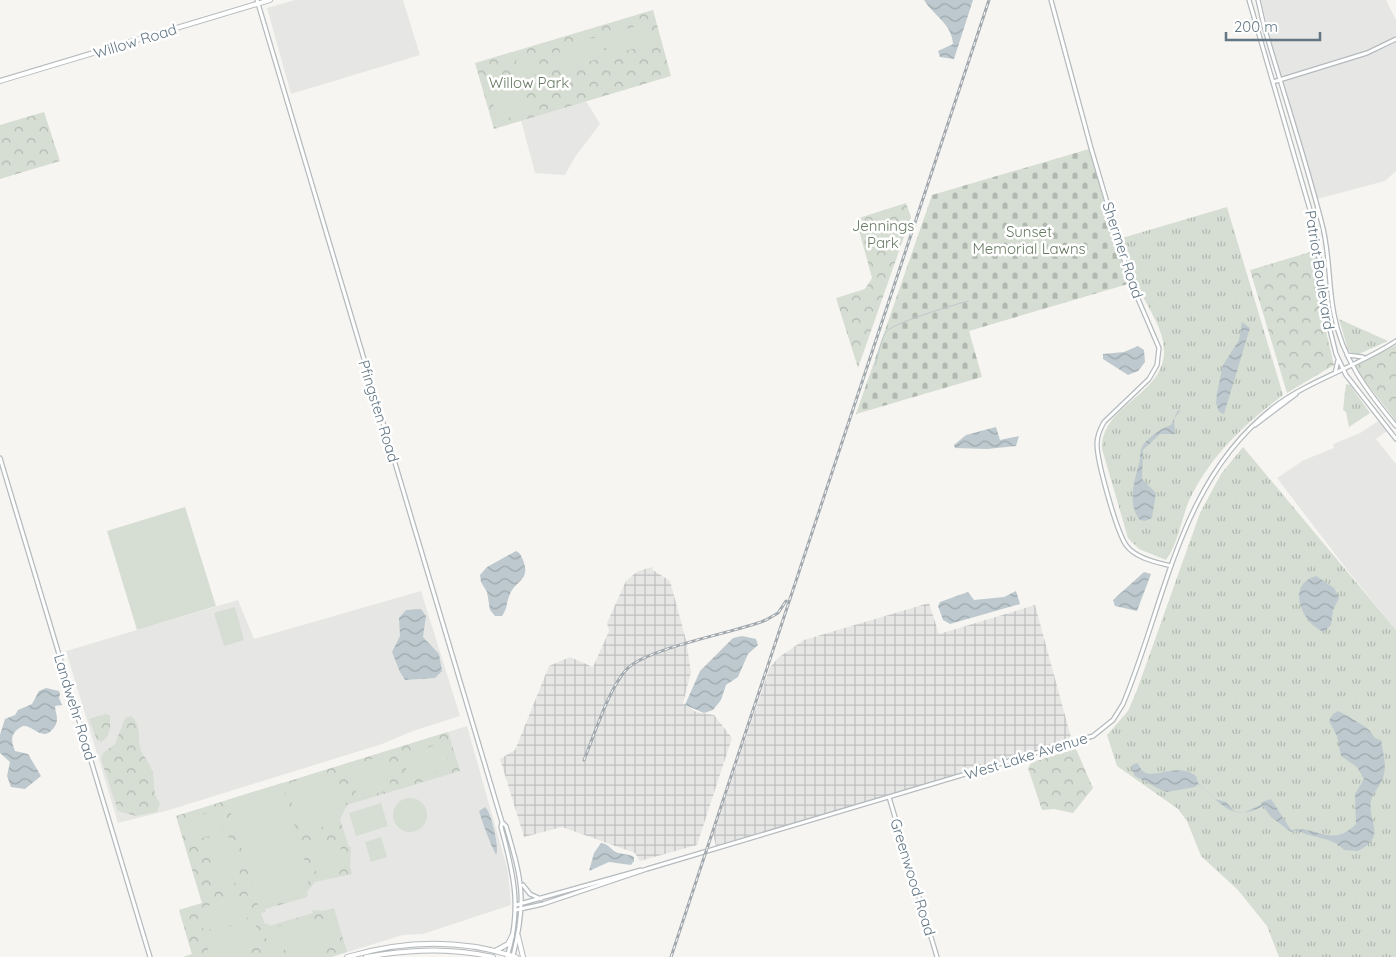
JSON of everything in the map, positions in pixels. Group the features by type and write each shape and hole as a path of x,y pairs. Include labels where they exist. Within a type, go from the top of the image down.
{"main road":[{"name":"Willow Road","path":"0,81 258,2 270,0"},
{"name":"Shermer Road","path":"1051,0 1091,148 1130,280 1159,348 1157,365 1149,379 1104,422 1099,430 1098,452 1120,531 1126,545 1145,558 1171,566"},
{"name":"Patriot Boulevard","path":"1249,0 1315,227 1327,318 1338,359 1343,370 1396,439"},
{"name":"Patriot Boulevard","path":"1258,0 1322,225 1334,316 1346,355 1351,365 1396,426"},
{"name":"Pfingsten Road","path":"258,2 502,822 501,828 513,872 516,908 507,956"},
{"path":"1273,82 1367,53 1396,39"},
{"name":"West Lake Avenue","path":"516,908 523,904 1078,742 1093,736 1113,720 1129,688 1191,512 1227,455 1257,421 1275,407 1396,341"},
{"path":"1346,355 1356,358 1366,357"},
{"path":"1334,374 1338,359"},
{"name":"Landwehr Road","path":"0,458 150,957"},
{"name":"Greenwood Road","path":"889,797 937,957"},
{"name":"Pfingsten Road","path":"502,822 506,826 521,883 523,904 514,957"},
{"name":"West Lake Avenue","path":"516,908 522,909 647,869"},
{"path":"521,883 530,894 542,899"},
{"path":"495,951 505,947 512,936"},
{"path":"518,936 523,957"},
{"path":"347,957 378,948 421,943 472,945 514,957"},
{"path":"366,957 420,950 452,951 493,957"}],"shaded area":[{"path":"295,0 403,0 420,55 291,94 267,8"},
{"path":"1261,0 1386,0 1396,20 1396,171 1385,181 1317,199 1273,50"},
{"path":"586,101 600,124 575,157 565,175 535,173 521,120"},
{"path":"1378,421 1387,431 1376,439 1396,464 1396,630 1277,478 1304,460 1334,448 1333,444 1360,433"},
{"path":"652,567 653,570 670,581 686,640 691,672 683,703 696,712 714,715 732,738 697,845 640,861 635,853 562,827 524,837 500,759 515,750 549,666 570,657 593,667 609,631 607,623 626,581 638,571"},
{"path":"421,591 460,716 413,731 382,744 166,811 118,823 66,651 238,600 254,639"},
{"path":"929,603 939,634 1035,605 1072,741 716,846 713,835 770,667 778,658 804,640"},
{"path":"467,726 508,871 511,905 423,934 403,935 331,957 183,957 192,954 179,910 202,903 176,816"}],"green space":[{"name":"Willow Park","path":"653,10 671,76 494,129 475,63"},
{"path":"644,24 650,44 608,56 603,35"},
{"path":"600,36 606,57 564,68 559,47"},
{"path":"537,54 541,73 529,76 518,71 516,60"},
{"path":"501,92 514,92 525,98 528,112 497,120 491,95"},
{"path":"44,112 60,161 0,179 0,125"},
{"name":"Sunset Memorial Lawns","path":"1089,149 1128,284 969,331 982,377 856,414 932,195"},
{"name":"Jennings Park","path":"906,203 911,217 858,368 836,298 865,289 872,278 856,219"},
{"path":"1227,207 1283,395 1241,430 1206,471 1188,503 1176,541 1166,560 1139,549 1128,538 1102,449 1104,434 1111,421 1153,380 1161,368 1164,353 1161,334 1134,278 1122,238"},
{"path":"1317,250 1325,327 1334,365 1287,393 1250,270"},
{"path":"1339,319 1388,341 1359,354 1353,354 1348,350"},
{"path":"1396,345 1396,421 1354,367"},
{"path":"1346,384 1350,385 1370,413 1349,427 1346,412 1343,410"},
{"path":"1243,447 1396,630 1396,957 1279,957 1267,926 1238,890 1201,856 1187,821 1178,809 1117,766 1107,735 1128,711 1137,690 1200,513 1221,474"},
{"path":"185,507 216,606 137,630 107,531"},
{"path":"235,607 244,640 224,646 214,613"},
{"path":"105,714 110,715 110,730 105,740 101,742 97,740 89,719"},
{"path":"131,716 137,724 140,748 150,765 154,778 155,793 160,803 157,812 136,816 118,811 101,759 103,753 115,744 125,718"},
{"path":"448,732 460,771 347,805 340,819 349,847 351,846 350,866 352,874 315,882 305,898 265,909 266,912 261,913 265,924 268,923 269,926 313,913 312,910 323,911 334,908 347,952 331,957 183,957 192,954 179,910 202,903 176,816"},
{"path":"443,743 450,768 409,780 402,755"},
{"path":"1076,749 1093,788 1073,813 1054,809 1042,810 1028,768 1032,762"},
{"path":"382,756 392,789 358,799 348,766"},
{"path":"319,774 341,786 346,802 341,817 325,826 304,832 299,830 292,807 290,783"},
{"path":"282,783 310,878 301,896 259,908 257,902 254,903 252,895 255,894 227,800"},
{"path":"410,798 417,799 422,803 426,808 426,822 422,827 417,831 410,832 403,831 398,827 394,822 393,815 394,808 398,803 403,799"},
{"path":"381,803 388,826 356,836 349,813"},
{"path":"217,810 224,831 193,841 186,820"},
{"path":"227,832 242,881 219,888 204,839"},
{"path":"381,837 387,857 371,862 365,842"},
{"path":"339,839 341,859 337,868 318,877 308,849 309,846"},
{"path":"247,894 253,916 204,931 197,909"},
{"path":"333,916 341,944 297,957 291,957 288,948 272,956 265,934 268,930 293,922 294,927"},
{"path":"254,919 261,943 238,951 247,957 210,957 204,934"}],"water":[{"path":"924,0 973,0 954,59 940,57 938,51 953,44 952,37 946,26"},
{"path":"1242,322 1250,328 1224,414 1219,412 1216,403 1217,393 1223,365 1239,340"},
{"path":"1138,346 1144,350 1145,362 1138,371 1128,375 1103,359 1103,354 1124,352"},
{"path":"1178,410 1180,411 1174,419 1175,434 1160,434 1143,450 1142,479 1156,493 1152,518 1145,521 1140,520 1134,507 1133,493 1142,447 1156,433 1171,425"},
{"path":"996,427 1000,440 1019,436 1016,446 987,449 955,448 954,445 966,435"},
{"path":"516,551 523,560 525,567 524,576 510,594 502,616 495,616 490,610 487,592 481,582 480,575 487,567"},
{"path":"1144,572 1151,574 1137,611 1115,606 1113,600"},
{"path":"1316,576 1334,588 1339,598 1333,610 1331,625 1324,632 1316,628 1309,621 1300,604 1299,595 1301,587 1307,580"},
{"path":"1016,591 1020,604 950,624 943,620 938,606 940,602 968,592 974,600 1004,597"},
{"path":"421,609 426,616 423,637 439,654 442,671 435,678 405,680 392,652 400,636 399,618 406,610"},
{"path":"742,636 756,639 758,645 748,654 738,677 726,685 721,700 713,710 704,713 685,705 700,671 733,638"},
{"path":"46,688 59,691 62,705 55,706 57,719 54,728 45,734 23,726 14,733 12,739 15,751 28,754 41,776 25,789 11,787 7,776 10,762 0,753 0,735 5,719 15,715 18,710 32,704 39,691"},
{"path":"1338,711 1369,730 1375,738 1381,740 1385,768 1383,779 1373,794 1371,801 1374,834 1372,840 1358,851 1344,850 1328,840 1296,830 1291,832 1271,817 1263,806 1244,812 1271,799 1291,830 1300,829 1309,830 1331,836 1347,831 1356,824 1355,794 1364,779 1357,767 1341,756 1337,736 1329,721 1333,714"},
{"path":"1137,763 1143,771 1149,774 1175,770 1189,772 1196,776 1198,783 1215,799 1226,802 1234,811 1240,812 1234,812 1227,809 1213,798 1198,784 1195,787 1167,792 1161,790 1135,776 1132,765"},
{"path":"485,807 490,815 494,830 497,846 496,855 479,811"},
{"path":"601,843 616,852 634,857 634,861 631,865 609,862 589,871 594,853"}],"waterway":[{"path":"875,366 883,337 890,329 924,315 968,301"}],"railway":[{"path":"671,957 989,0"},
{"path":"584,760 614,688 626,670 636,662 670,648 766,620 778,613 786,601"}]}
